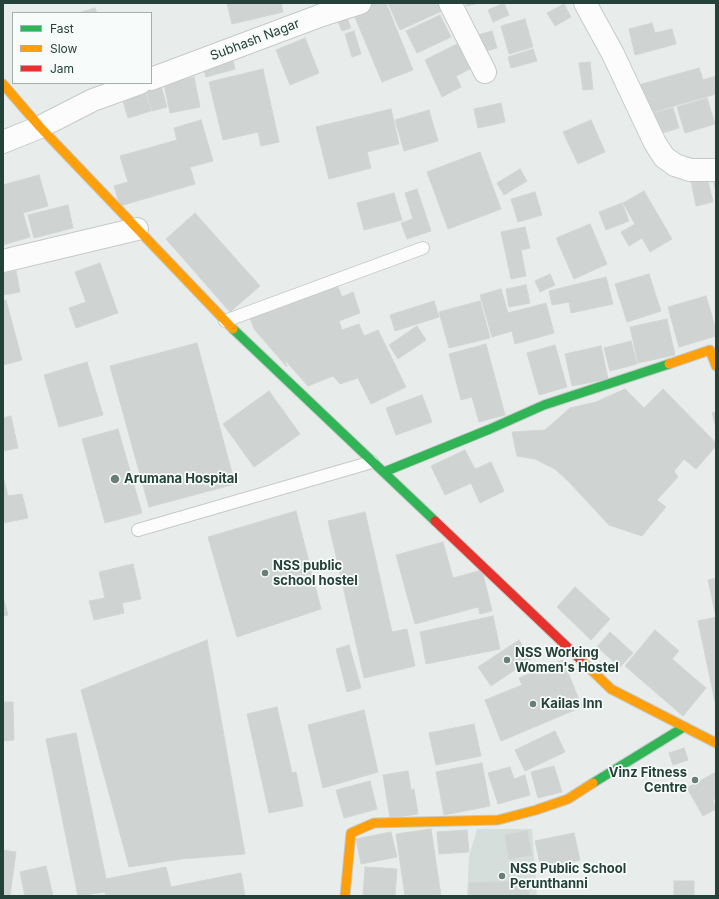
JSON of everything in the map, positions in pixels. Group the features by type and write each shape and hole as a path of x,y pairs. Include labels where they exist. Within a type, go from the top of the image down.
{"main road":[{"path":"3,84 40,127 225,321 611,689 716,743"},
{"path":"384,472 544,405 710,350 716,366"},
{"path":"345,896 351,833 374,823 498,820 536,810 568,798 684,727"}],"street":[{"name":"Subhash Nagar","path":"152,79 322,15 360,3"},
{"path":"450,3 485,72"},
{"path":"585,3 613,54 654,143 664,157 675,165 690,170 716,170"},
{"path":"3,142 40,127 92,100 137,84"},
{"path":"3,261 137,229"}],"lane":[{"path":"225,321 423,248"},
{"path":"138,530 372,462"}],"shaded area":[{"name":"NSS Public School Perunthanni","path":"477,829 532,829 537,896 467,896 469,856"}],"building":[{"path":"227,3 281,3 283,12 232,24"},
{"path":"370,3 386,3 413,70 382,82 352,10"},
{"path":"388,3 439,3 442,11 400,30"},
{"path":"466,3 478,3 467,6"},
{"path":"504,3 509,15 493,22 488,10"},
{"path":"564,4 571,17 555,26 547,13"},
{"path":"95,8 97,12 81,12"},
{"path":"345,13 351,28 342,31 336,17"},
{"path":"440,15 451,37 417,53 406,31"},
{"path":"525,19 533,47 509,54 501,26"},
{"path":"652,23 655,33 672,29 676,44 635,55 629,29"},
{"path":"354,31 361,54 352,57 345,34"},
{"path":"492,31 497,48 483,52 478,35"},
{"path":"305,38 319,73 290,85 276,50"},
{"path":"461,42 474,67 456,76 461,87 442,97 425,60"},
{"path":"533,49 537,61 511,68 508,57"},
{"path":"232,56 235,69 206,77 202,64"},
{"path":"590,62 593,89 583,90 579,63"},
{"path":"699,68 703,80 716,76 716,94 643,115 635,86"},
{"path":"263,69 279,142 261,146 258,132 223,140 209,82"},
{"path":"194,77 200,107 170,113 164,84"},
{"path":"161,86 167,107 152,111 146,90"},
{"path":"144,88 151,111 128,118 121,94"},
{"path":"707,98 715,124 685,133 677,107"},
{"path":"501,103 505,122 478,128 474,109"},
{"path":"673,108 679,128 652,136 646,115"},
{"path":"391,109 399,144 367,152 371,168 329,179 316,127"},
{"path":"429,110 438,141 404,151 395,120"},
{"path":"201,120 213,161 190,167 195,184 120,206 114,186 128,182 120,156 177,140 174,128"},
{"path":"591,120 605,152 578,164 563,132"},
{"path":"480,152 501,209 448,229 427,172"},
{"path":"520,169 527,181 504,195 497,183"},
{"path":"39,175 48,206 23,213 30,237 3,245 3,185"},
{"path":"707,177 713,202 696,206 691,181"},
{"path":"716,178 716,193 713,179"},
{"path":"417,189 431,231 407,239 401,223 413,219 405,193"},
{"path":"644,191 672,239 650,252 642,238 629,246 621,232 635,224 623,203"},
{"path":"535,192 542,215 518,222 511,199"},
{"path":"394,193 402,220 364,230 357,203"},
{"path":"622,203 629,221 606,230 599,212"},
{"path":"68,205 73,228 34,238 28,215"},
{"path":"195,213 260,286 230,312 166,239"},
{"path":"590,224 607,264 574,279 556,238"},
{"path":"525,227 530,248 521,250 526,276 511,279 501,232"},
{"path":"100,263 118,313 76,328 69,308 86,302 75,272"},
{"path":"16,271 20,292 3,295 3,274"},
{"path":"550,274 555,285 540,292 535,281"},
{"path":"649,274 661,311 627,322 615,284"},
{"path":"606,277 613,304 571,313 569,302 552,305 549,291"},
{"path":"336,282 342,297 353,292 360,313 339,321 342,330 359,324 364,336 378,330 406,387 371,404 358,378 340,384 333,376 308,386 284,359 287,367 254,329 249,315"},
{"path":"526,285 530,303 509,307 506,289"},
{"path":"501,289 508,313 546,303 554,333 515,344 512,331 492,337 480,295"},
{"path":"706,296 716,330 716,336 679,347 668,307"},
{"path":"6,300 22,360 3,365 3,301"},
{"path":"434,301 439,317 395,331 390,315"},
{"path":"480,301 490,338 449,348 439,312"},
{"path":"667,319 675,355 638,363 630,327"},
{"path":"417,326 426,340 398,359 389,345"},
{"path":"631,341 637,364 610,371 604,348"},
{"path":"197,343 235,484 149,507 110,366"},
{"path":"486,344 505,415 479,422 472,397 461,400 449,354"},
{"path":"555,345 567,387 539,395 527,353"},
{"path":"601,346 608,379 572,386 565,354"},
{"path":"87,362 103,415 59,427 44,375"},
{"path":"625,389 644,408 663,389 716,443 716,446 696,469 684,459 674,471 678,477 657,500 666,507 642,536 609,525 555,469 535,459 517,456 512,432 545,430 570,408 596,402"},
{"path":"269,391 300,434 254,467 223,424"},
{"path":"422,395 432,422 396,435 386,408"},
{"path":"716,412 716,428 712,413"},
{"path":"11,416 18,448 3,451 3,418"},
{"path":"118,429 142,513 105,523 82,439"},
{"path":"465,450 475,469 491,462 504,491 480,503 471,483 445,495 431,466"},
{"path":"3,476 8,496 22,494 28,518 3,523"},
{"name":"NSS public school hostel","path":"296,511 321,609 237,637 208,537"},
{"path":"365,512 392,632 407,629 415,666 364,678 328,521"},
{"path":"443,542 453,578 482,570 492,611 480,614 478,607 415,624 396,555"},
{"path":"133,564 141,599 122,603 124,613 94,620 89,601 105,598 99,572"},
{"path":"716,578 716,617 708,580"},
{"path":"575,587 610,619 591,640 557,607"},
{"path":"3,597 8,615 3,616"},
{"path":"493,616 500,649 426,664 420,632"},
{"path":"716,617 716,701 715,702 698,621"},
{"path":"655,630 679,651 672,659 706,688 683,716 625,666"},
{"path":"610,632 633,653 620,667 597,647"},
{"path":"207,640 245,854 181,859 129,867 81,690"},
{"name":"NSS Working Women's Hostel","path":"519,640 531,659 491,686 478,667"},
{"path":"349,645 361,688 347,692 336,649"},
{"name":"Kailas Inn","path":"563,660 582,707 501,741 485,700 522,685 519,678"},
{"path":"3,702 13,702 14,740 3,741"},
{"path":"277,707 292,773 296,772 303,806 269,813 247,714"},
{"path":"364,710 378,772 323,788 308,725"},
{"path":"474,724 481,756 436,765 429,733"},
{"path":"555,731 565,752 525,771 515,750"},
{"path":"76,733 106,879 166,867 171,887 241,873 245,896 106,896 105,892 78,896 46,739"},
{"path":"684,748 688,760 673,765 669,753"},
{"path":"482,763 490,806 444,815 436,772"},
{"path":"554,766 562,792 538,798 531,772"},
{"path":"510,767 514,779 525,775 530,795 498,804 488,773"},
{"path":"408,771 411,790 414,789 418,814 390,818 383,775"},
{"path":"716,772 716,798 713,800 716,809 703,816 687,788"},
{"path":"370,781 377,809 344,818 336,790"},
{"path":"431,829 441,896 405,896 396,834"},
{"path":"467,830 469,852 439,854 437,832"},
{"path":"527,831 532,855 509,859 505,835"},
{"path":"391,832 397,857 361,864 356,839"},
{"path":"574,833 580,860 541,868 535,841"},
{"path":"3,850 16,852 10,896 3,896"},
{"path":"46,866 53,896 25,896 20,872"},
{"path":"365,867 397,869 395,896 363,896"},
{"path":"529,881 529,896 469,896 469,883"},
{"path":"674,881 694,881 694,896 674,896"}],"traffic: fast":[{"path":"233,329 435,521"},
{"path":"384,472 490,429 544,405 669,364"},
{"path":"593,783 684,727"}],"traffic: slow":[{"path":"3,84 40,127 233,329"},
{"path":"669,364 710,350 716,366"},
{"path":"580,659 611,689 716,743"},
{"path":"345,896 351,833 374,823 498,820 536,810 568,799 593,783"}],"traffic: jam":[{"path":"435,521 580,659"}],"place":[{"name":"Arumana Hospital","path":"115,479"},
{"name":"NSS public school hostel","path":"265,573"},
{"name":"NSS Working Women's Hostel","path":"507,660"},
{"name":"Kailas Inn","path":"533,704"},
{"name":"Vinz Fitness Centre","path":"695,780"},
{"name":"NSS Public School Perunthanni","path":"502,876"}]}
